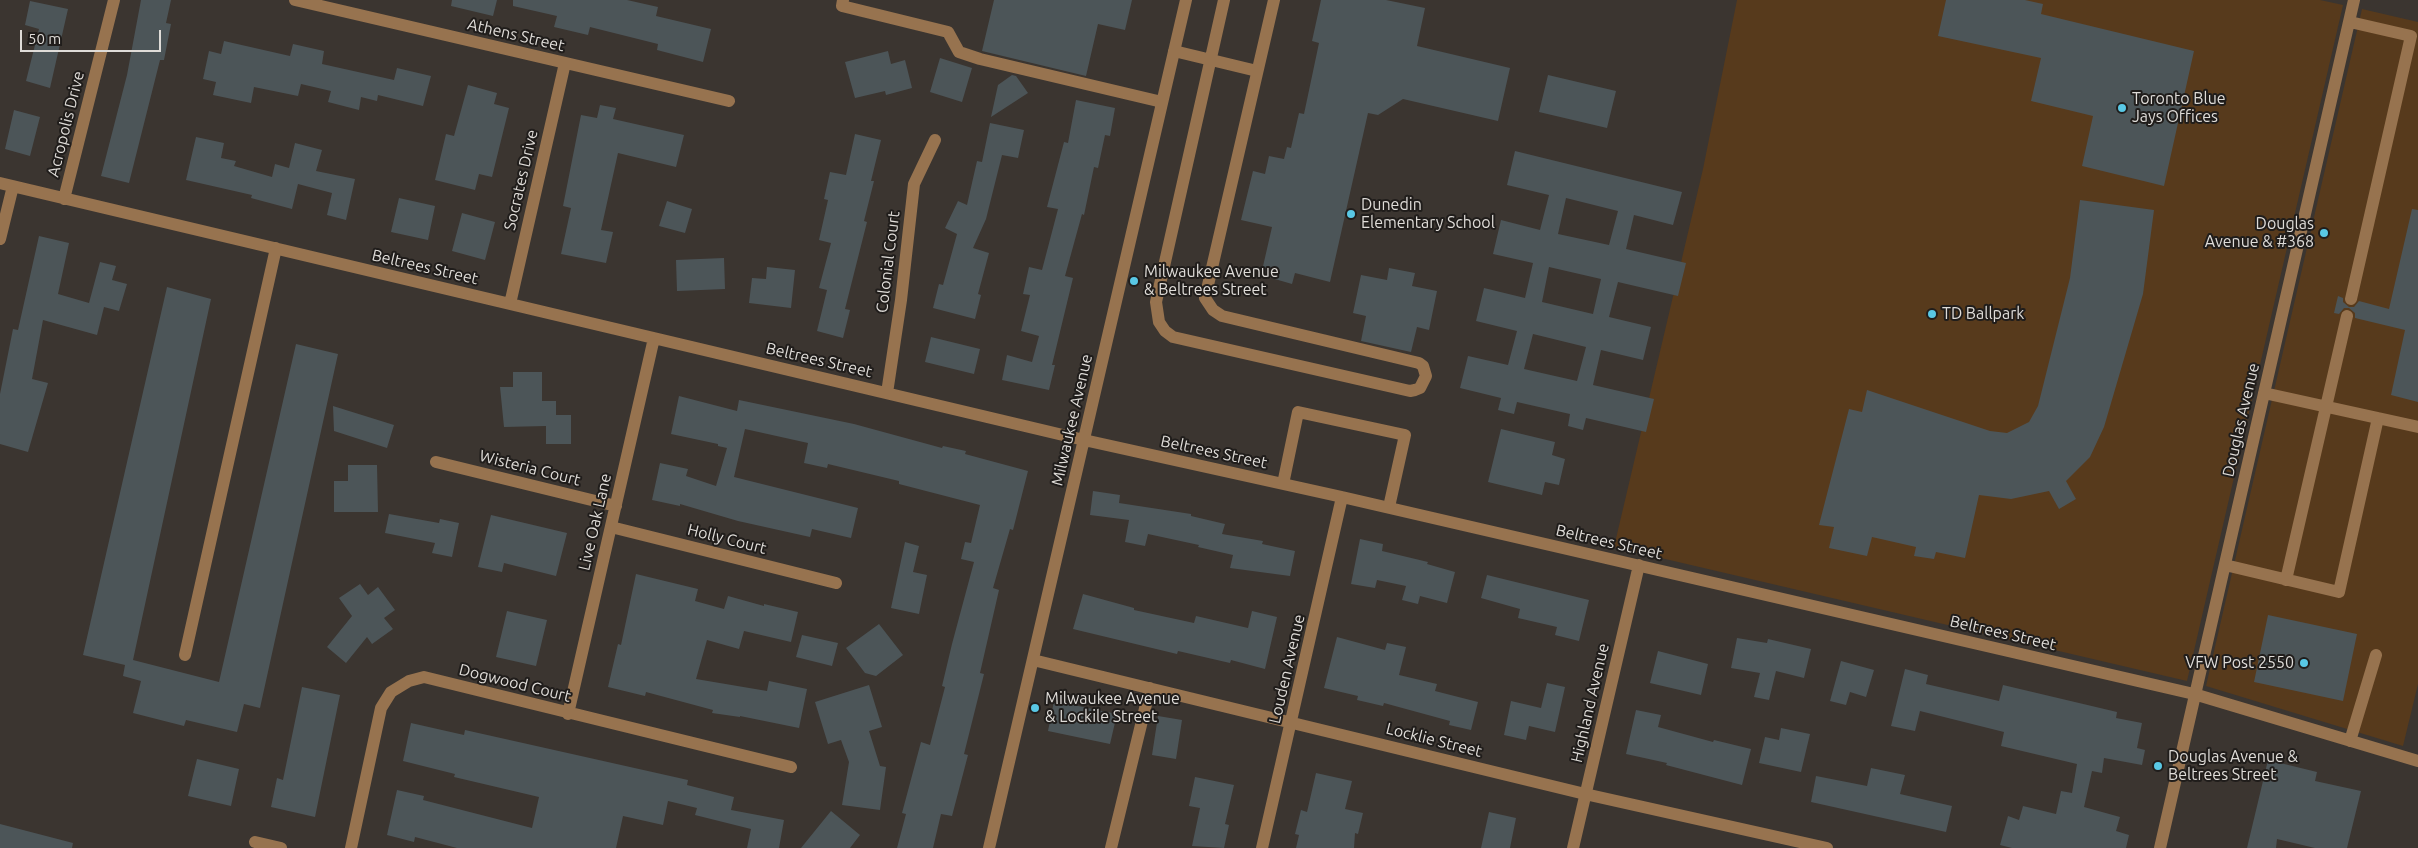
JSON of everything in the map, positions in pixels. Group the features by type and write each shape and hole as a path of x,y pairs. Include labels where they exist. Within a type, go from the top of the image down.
{"street":[{"name":"Acropolis Drive","path":"64,199 114,0"},
{"name":"Athens Street","path":"295,0 729,101"},
{"path":"843,0 842,6 948,32 959,52 980,59 1162,102"},
{"name":"Milwaukee Avenue","path":"990,848 1186,0"},
{"path":"1224,0 1156,302 1159,322 1165,331 1185,340 1410,390 1420,388 1426,376 1422,366 1418,363 1222,316 1212,310 1205,298 1274,0"},
{"name":"Douglas Avenue","path":"2160,848 2354,0"},
{"path":"2350,22 2410,36 2350,300"},
{"path":"1174,51 1257,71"},
{"name":"Socrates Drive","path":"510,304 565,63"},
{"name":"Colonial Court","path":"887,393 901,300 914,184 935,140"},
{"name":"Beltrees Street","path":"0,182 64,199 1084,440 1342,497 2194,694 2418,761"},
{"path":"0,239 13,186"},
{"path":"185,656 276,248"},
{"path":"2286,580 2347,316"},
{"name":"Live Oak Lane","path":"568,714 654,338"},
{"path":"2264,393 2418,427"},
{"path":"1283,484 1298,412 1405,435 1389,508"},
{"path":"2225,565 2339,592 2378,418"},
{"name":"Wisteria Court","path":"436,462 616,506"},
{"name":"Louden Avenue","path":"1262,848 1342,497"},
{"name":"Holly Court","path":"611,527 836,583"},
{"name":"Highland Avenue","path":"1573,848 1639,565"},
{"path":"2350,741 2376,655"},
{"name":"Locklie Street","path":"1033,660 1291,721 1585,794 1827,848"},
{"name":"Dogwood Court","path":"351,848 382,708 391,692 409,681 424,677 568,714 791,767"},
{"path":"1111,848 1150,688"},
{"path":"255,842 281,848"}],"shaded area":[{"path":"1737,0 2320,0 2343,5 2187,681 1614,547 1703,169"},
{"path":"2362,9 2418,22 2418,684 2403,746 2206,686"}],"building":[{"path":"141,0 171,0 166,23 171,24 164,60 160,60 129,183 101,176 127,75"},
{"path":"452,0 497,0 493,16 451,6"},
{"path":"513,0 627,0 658,7 656,16 711,29 703,62 657,50 658,44 590,27 588,35 554,27 557,16 513,6"},
{"path":"994,0 1132,0 1125,30 1098,24 1086,76 982,51"},
{"path":"1321,0 1386,0 1425,8 1417,46 1510,68 1498,121 1403,99 1378,115 1368,113 1330,282 1295,273 1292,284 1261,275 1272,227 1241,220 1253,171 1265,174 1269,156 1284,159 1287,147 1291,148 1299,113 1304,114 1319,43 1312,41"},
{"name":"Toronto Blue Jays Offices","path":"1946,0 2025,0 2043,4 2041,14 2194,51 2164,186 2082,166 2093,116 2031,101 2041,58 1938,36"},
{"path":"30,1 68,9 50,88 26,81 39,29 25,25"},
{"path":"224,41 290,56 293,44 324,51 322,64 394,80 397,68 431,76 423,106 378,95 377,101 361,97 359,110 328,102 331,91 301,84 298,96 254,87 251,103 213,95 216,82 203,79 209,51 221,54"},
{"path":"888,51 891,64 905,60 912,88 886,95 885,91 855,98 845,62"},
{"path":"940,58 972,68 962,102 930,92"},
{"path":"1012,75 1016,76 1028,93 991,117 998,85"},
{"path":"1548,75 1616,91 1607,128 1539,112"},
{"path":"468,85 497,93 494,104 509,108 492,177 479,174 475,190 435,180 446,134 454,136"},
{"path":"1076,100 1115,108 1110,136 1105,135 1098,168 1094,167 1084,215 1082,214 1065,276 1073,278 1052,365 1055,365 1049,390 1002,380 1007,355 1032,362 1039,336 1021,331 1030,295 1023,294 1029,267 1042,270 1058,209 1047,207 1064,142 1068,143"},
{"path":"600,105 616,108 613,119 684,135 676,167 618,153 601,230 613,232 606,263 561,254 571,208 563,206 581,115 597,118"},
{"path":"14,110 40,117 30,156 5,149"},
{"path":"990,123 1024,130 1018,158 1002,155 986,219 973,248 989,253 978,294 981,295 975,319 933,308 939,284 943,285 957,234 945,228 958,201 967,205 977,161 982,162"},
{"path":"855,134 881,140 871,181 874,181 864,221 867,222 845,309 850,310 843,338 817,331 827,290 819,288 831,243 819,240 828,200 824,199 830,172 846,175"},
{"path":"196,137 224,143 221,158 236,161 234,166 272,177 275,164 289,168 295,143 322,150 316,171 355,179 346,220 327,215 332,193 298,184 292,209 251,198 252,195 186,180"},
{"path":"1515,151 1682,192 1673,225 1634,215 1626,249 1686,263 1678,296 1618,282 1609,317 1651,327 1643,360 1601,350 1593,385 1654,399 1646,432 1586,418 1583,430 1568,426 1570,414 1517,402 1514,414 1498,410 1501,398 1460,388 1468,356 1508,365 1517,331 1476,321 1484,288 1525,298 1533,263 1493,254 1501,220 1540,230 1549,195 1507,185","holes":["1566,198 1618,211 1609,245 1558,234","1549,267 1601,279 1593,314 1542,302","1533,334 1586,347 1577,381 1524,369"]},
{"path":"399,198 435,206 428,240 391,232"},
{"path":"2080,200 2154,210 2143,294 2104,427 2090,457 2066,481 2076,499 2059,509 2049,491 2011,499 1979,495 1965,558 1936,552 1934,559 1914,556 1916,547 1872,537 1867,556 1829,548 1834,527 1819,525 1849,409 1862,412 1867,390 1990,431 2007,433 2029,422 2038,406 2070,278"},
{"path":"667,201 692,209 685,233 659,226"},
{"path":"2412,209 2418,210 2418,402 2391,395 2405,330 2355,318 2355,313 2349,308 2344,308 2339,314 2334,313 2338,296 2343,298 2343,302 2349,307 2354,307 2359,301 2389,309"},
{"path":"462,213 495,222 485,260 452,251"},
{"path":"39,236 69,243 58,294 89,303 100,262 116,266 112,280 127,284 119,311 104,307 97,335 43,320 32,379 48,383 28,452 0,444 0,394 13,329 18,330"},
{"path":"724,258 725,289 677,291 676,260"},
{"path":"767,267 795,270 791,308 749,303 752,278 766,279"},
{"path":"1389,268 1415,273 1412,286 1437,291 1429,330 1417,327 1411,352 1361,341 1366,316 1353,313 1361,275 1387,280"},
{"path":"167,287 211,299 133,660 219,682 296,344 338,354 260,708 244,704 237,732 186,720 184,726 133,713 141,681 123,676 125,665 83,655"},
{"path":"931,337 980,349 974,374 925,362"},
{"path":"513,372 542,372 542,401 556,401 556,415 571,415 571,444 546,444 546,426 504,427 500,387 513,387"},
{"path":"679,396 737,411 739,400 854,424 942,448 943,446 966,451 965,454 1028,471 1013,530 1010,529 993,588 999,590 980,673 984,674 964,754 968,755 952,816 941,814 933,848 897,848 906,814 902,813 921,742 930,745 945,687 942,686 974,562 961,559 965,542 971,543 980,505 899,484 899,481 828,464 827,468 804,463 808,443 745,429 734,477 858,508 851,538 812,529 810,537 738,521 680,504 680,506 652,500 660,463 688,469 686,476 716,486 727,448 718,446 718,444 671,434"},
{"path":"333,406 394,425 387,448 334,431"},
{"path":"1501,429 1555,442 1552,455 1565,459 1559,485 1545,482 1542,495 1488,482"},
{"path":"348,465 377,465 378,512 334,512 334,481 348,481"},
{"path":"1093,491 1120,495 1119,503 1191,514 1191,516 1225,524 1222,534 1263,541 1262,544 1295,551 1290,576 1230,568 1233,555 1198,547 1199,545 1148,534 1145,546 1125,542 1129,520 1090,515"},
{"path":"389,514 439,523 440,519 459,523 452,557 432,553 435,543 385,533"},
{"path":"491,515 567,533 556,576 504,563 502,572 478,567"},
{"path":"1360,539 1383,544 1382,551 1428,562 1427,564 1455,572 1447,603 1420,596 1418,604 1402,600 1406,586 1377,580 1375,588 1351,584"},
{"path":"905,542 919,546 913,572 927,575 919,614 891,608"},
{"path":"636,574 698,589 695,601 724,609 728,596 764,606 764,604 798,612 791,642 744,631 739,649 707,640 696,679 767,691 769,681 807,689 799,728 740,716 712,713 713,710 646,692 645,696 608,687 618,644 621,645"},
{"path":"1487,575 1589,600 1579,641 1555,635 1557,627 1518,618 1520,609 1481,598"},
{"path":"360,584 368,595 378,587 395,610 384,618 393,629 372,644 367,637 346,663 327,647 352,616 339,598"},
{"path":"1083,594 1134,608 1134,610 1194,623 1196,616 1248,628 1252,611 1277,617 1265,669 1231,660 1230,663 1178,651 1177,654 1073,629"},
{"path":"507,611 547,620 536,666 496,657"},
{"name":"VFW Post 2550","path":"2268,615 2357,634 2343,701 2254,682"},
{"path":"879,624 903,655 876,676 865,673 846,648"},
{"path":"802,635 838,643 832,666 796,657"},
{"path":"1337,637 1385,650 1387,643 1406,647 1399,675 1437,684 1435,691 1478,702 1471,730 1449,725 1450,721 1384,703 1383,706 1357,700 1358,696 1324,688"},
{"path":"1737,638 1767,643 1768,639 1811,649 1804,678 1776,671 1769,700 1754,697 1760,673 1731,668"},
{"path":"1658,651 1708,664 1701,695 1650,683"},
{"path":"1841,661 1874,670 1866,697 1850,692 1846,705 1830,701"},
{"path":"1905,669 1928,675 1926,684 1999,701 2003,685 2117,712 2116,718 2142,723 2137,748 2145,750 2142,765 2104,758 2102,773 2092,771 2084,807 2120,817 2116,831 2129,835 2126,848 2012,848 2000,845 2008,816 2019,820 2023,806 2056,814 2061,791 2072,793 2077,764 2001,746 2004,732 1920,711 1915,731 1891,726"},
{"path":"1547,683 1565,687 1555,732 1529,726 1526,740 1504,735 1511,701 1541,708"},
{"path":"869,685 882,727 869,731 880,766 886,767 880,810 842,805 849,762 841,740 828,744 815,702"},
{"path":"302,687 340,695 315,817 271,807 277,778 283,780"},
{"path":"1054,701 1117,714 1110,744 1048,731"},
{"path":"1636,710 1661,715 1658,727 1713,742 1714,740 1751,749 1742,785 1666,765 1667,763 1626,754"},
{"path":"1158,716 1182,720 1176,759 1152,755"},
{"path":"411,723 464,735 465,730 688,780 687,785 734,797 731,810 784,820 779,848 747,848 751,829 695,815 697,808 668,801 663,825 623,816 616,848 457,848 415,837 414,842 387,835 397,790 424,796 423,800 532,828 539,797 454,777 455,774 403,761"},
{"path":"1781,728 1810,734 1801,772 1759,763 1765,737 1779,740"},
{"path":"197,759 239,769 231,806 188,796"},
{"path":"2268,760 2317,772 2315,781 2361,791 2347,848 2315,848 2277,839 2276,848 2247,848"},
{"path":"1871,768 1905,775 1900,794 1952,806 1946,832 1811,802 1816,776 1867,786"},
{"path":"1316,773 1352,781 1345,809 1363,813 1358,834 1355,833 1354,848 1296,848 1299,835 1295,834 1301,810 1307,812"},
{"path":"1195,777 1234,785 1225,824 1229,825 1224,848 1192,846 1200,808 1189,806"},
{"path":"831,811 860,835 850,848 801,848"},
{"path":"1489,812 1516,818 1510,848 1481,848"},
{"path":"0,824 73,843 72,848 0,848"}],"place":[{"name":"Toronto Blue Jays Offices","path":"2122,108"},
{"name":"Dunedin Elementary School","path":"1351,214"},
{"name":"Douglas Avenue & #368","path":"2324,233"},
{"name":"Milwaukee Avenue & Beltrees Street","path":"1134,281"},
{"name":"TD Ballpark","path":"1932,314"},
{"name":"VFW Post 2550","path":"2304,663"},
{"name":"Milwaukee Avenue & Lockile Street","path":"1035,708"},
{"name":"Douglas Avenue & Beltrees Street","path":"2158,766"}]}
